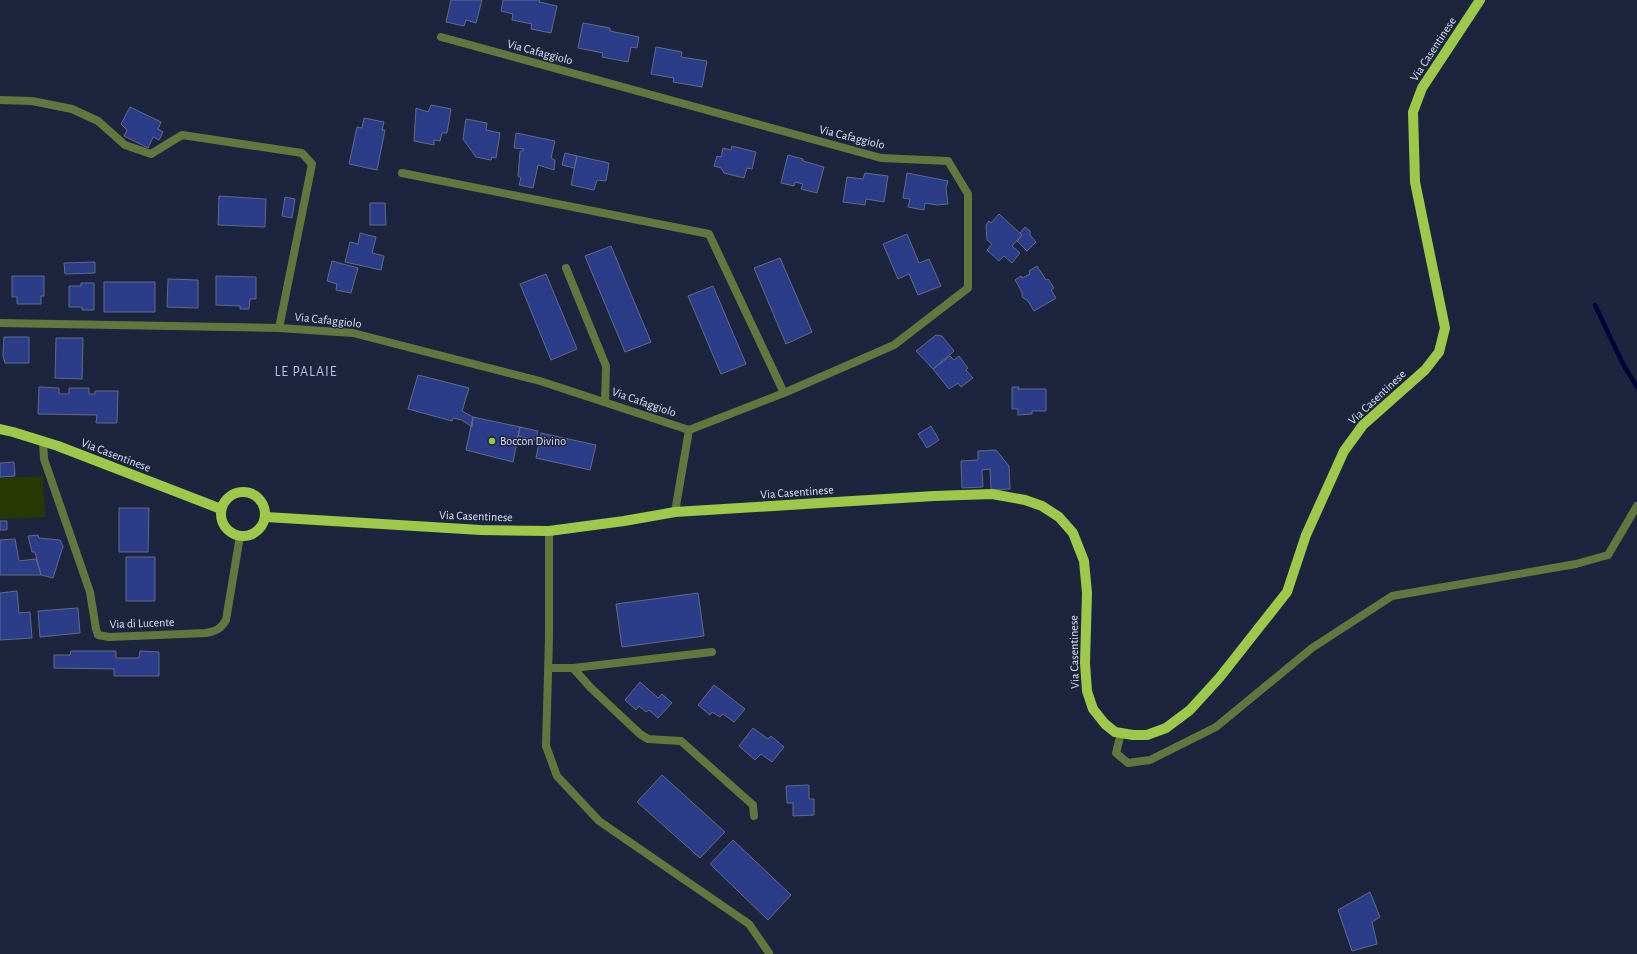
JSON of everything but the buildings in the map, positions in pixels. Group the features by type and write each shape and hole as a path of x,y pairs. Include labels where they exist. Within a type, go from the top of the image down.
{"main road":[{"name":"Via Casentinese","path":"266,517 482,530 549,531 624,521 675,512 934,496 992,494 1025,500 1042,506 1059,517 1073,533 1084,561 1087,593 1085,663 1087,690 1093,709 1105,724 1115,732 1133,735 1147,735 1166,728 1190,710 1220,677 1287,592 1306,534 1344,451 1363,425 1425,370 1439,352 1445,328 1415,182 1413,112 1422,88 1480,0"},
{"name":"Via Casentinese","path":"0,429 43,441 222,509"},
{"path":"241,492 248,492 259,498 263,504 266,517 260,530 254,534 240,536 227,530 223,524 221,516 222,509 229,497 241,492"}],"street":[{"name":"Via Cafaggiolo","path":"0,323 279,328 353,333 540,381 605,401 689,430 784,393 894,345 968,288 968,194 948,161 881,158 441,37"},
{"path":"0,100 32,101 72,109 98,121 125,145 151,154 182,135 302,153 312,164 279,328"},
{"path":"402,173 709,234 784,393"},
{"path":"566,268 606,366 605,401"},
{"path":"675,512 689,430"},
{"name":"Via di Lucente","path":"43,441 44,459 90,592 98,635 109,637 206,633 216,631 222,627 226,620 240,536"},
{"path":"1121,732 1116,753 1128,763 1150,760 1216,726 1312,648 1392,596 1576,564 1608,555 1637,506"},
{"path":"549,531 546,746 557,776 599,820 749,924 769,953"},
{"path":"548,668 573,668 712,652"},
{"path":"573,668 591,688 640,734 648,739 681,741 753,805 754,816"}],"green space":[{"path":"43,476 45,517 0,519 0,478"}],"waterway":[{"path":"1595,305 1623,364 1637,387"}],"place":[{"name":"Boccon Divino","path":"492,441"}],"district":[{"name":"LE PALAIE","path":"306,372"}]}
